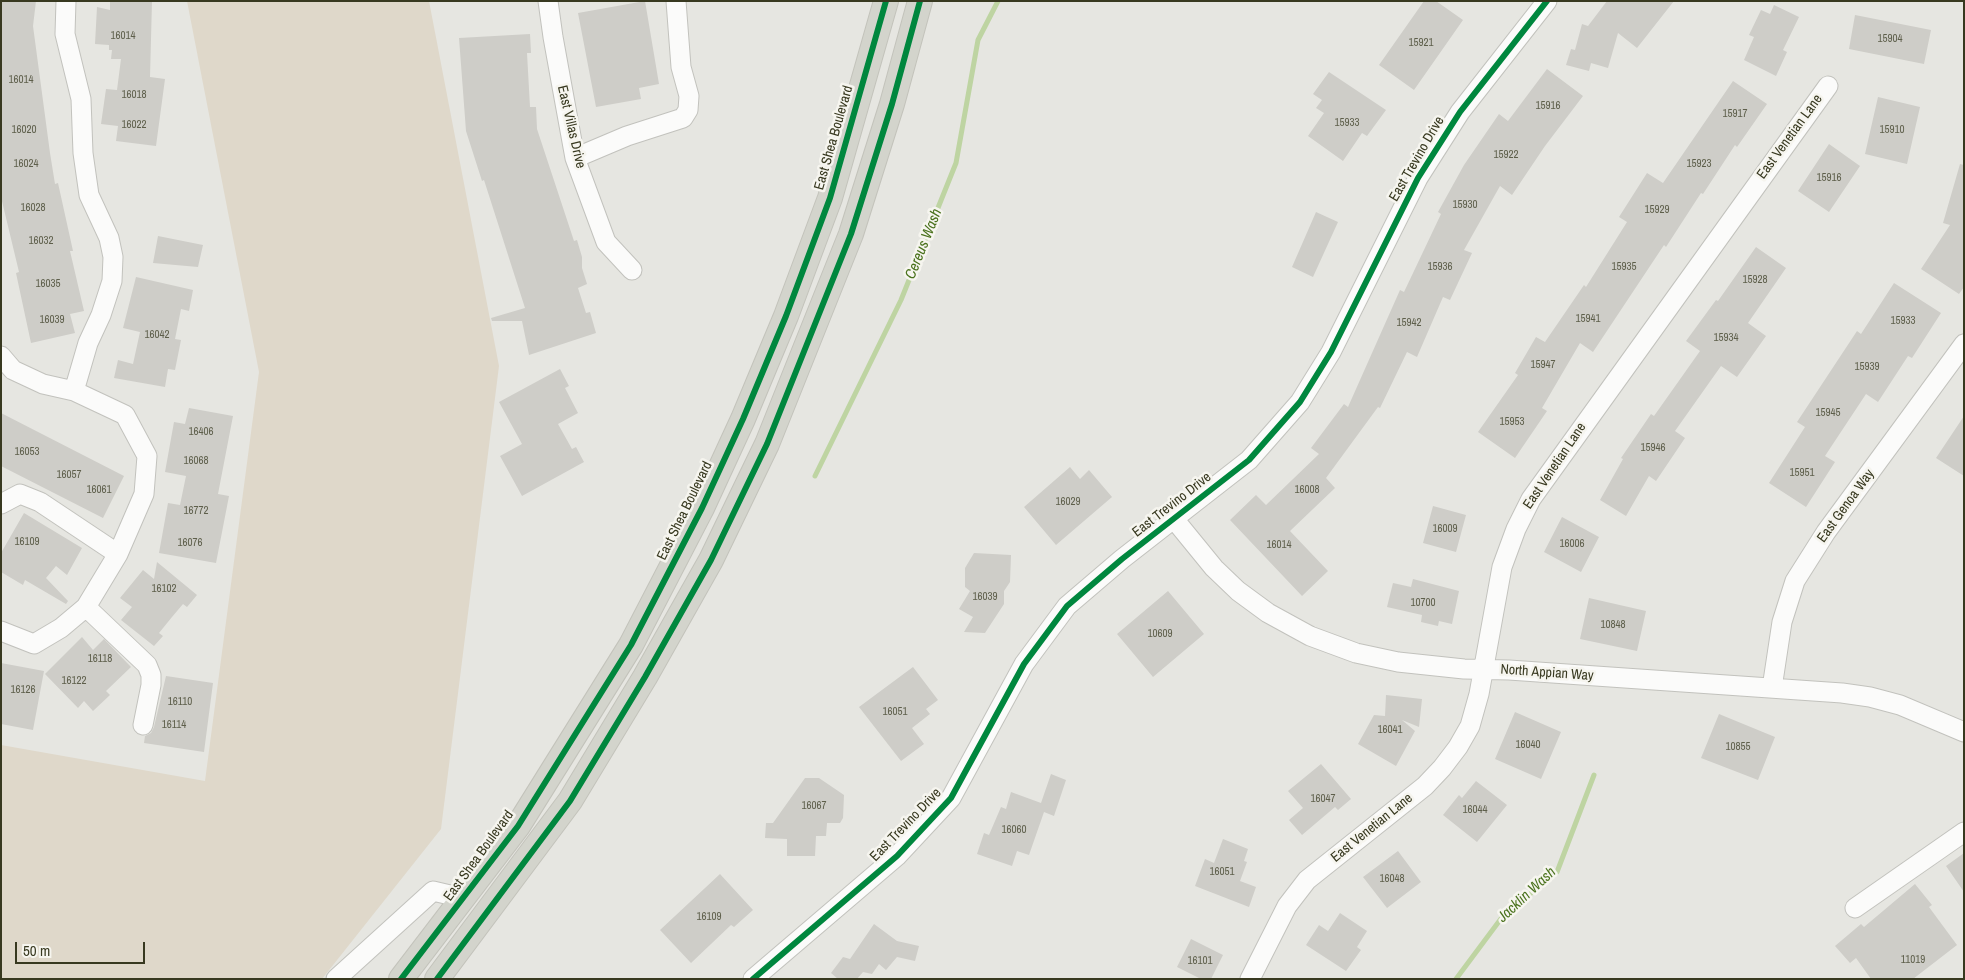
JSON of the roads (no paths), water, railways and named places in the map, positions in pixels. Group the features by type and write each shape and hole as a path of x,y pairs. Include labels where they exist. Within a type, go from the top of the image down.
{"main road":[{"name":"East Shea Boulevard","path":"400,979 459,905 518,826 631,645 706,499 743,419 830,198 886,1"},
{"path":"437,979 570,801 645,677 711,560 766,444 851,234 892,104 920,1"},
{"path":"778,334 807,346"}],"street":[{"path":"66,1 66,34 81,100 83,153 88,195 108,238 113,257 112,281 101,315 88,343 74,391"},
{"name":"East Villas Drive","path":"548,1 575,158 606,242 632,270"},
{"path":"575,158 627,136 683,118 688,110 689,96 681,67 676,1"},
{"name":"East Trevino Drive","path":"753,979 897,856 951,798 1024,664 1067,606 1249,460 1300,402 1331,352 1418,178 1460,112 1548,1"},
{"name":"East Venetian Lane","path":"1250,979 1287,906 1307,880 1425,786 1442,768 1470,726 1484,670 1502,567 1516,529 1531,499 1828,86"},
{"name":"East Genoa Way","path":"1772,688 1782,622 1795,581 1826,532 1964,344"},
{"path":"1,356 14,370 43,384 74,391 124,415 147,456 144,494 118,554 86,607 61,628 34,644 1,631"},
{"path":"1,504 20,494 40,502 118,554"},
{"name":"North Appian Way","path":"1174,519 1214,568 1238,591 1268,613 1310,636 1356,653 1398,662 1484,670 1772,688 1870,697 1918,712 1964,732"},
{"path":"86,607 147,665 151,675 151,685 143,724"},
{"path":"1855,908 1964,832"},
{"path":"336,979 433,891 450,895 459,905"}],"waterway":[{"name":"Cereus Wash","path":"815,476 901,300 956,163 978,40 998,1"},
{"name":"Jacklin Wash","path":"1456,979 1503,916 1557,872 1594,775"}]}
